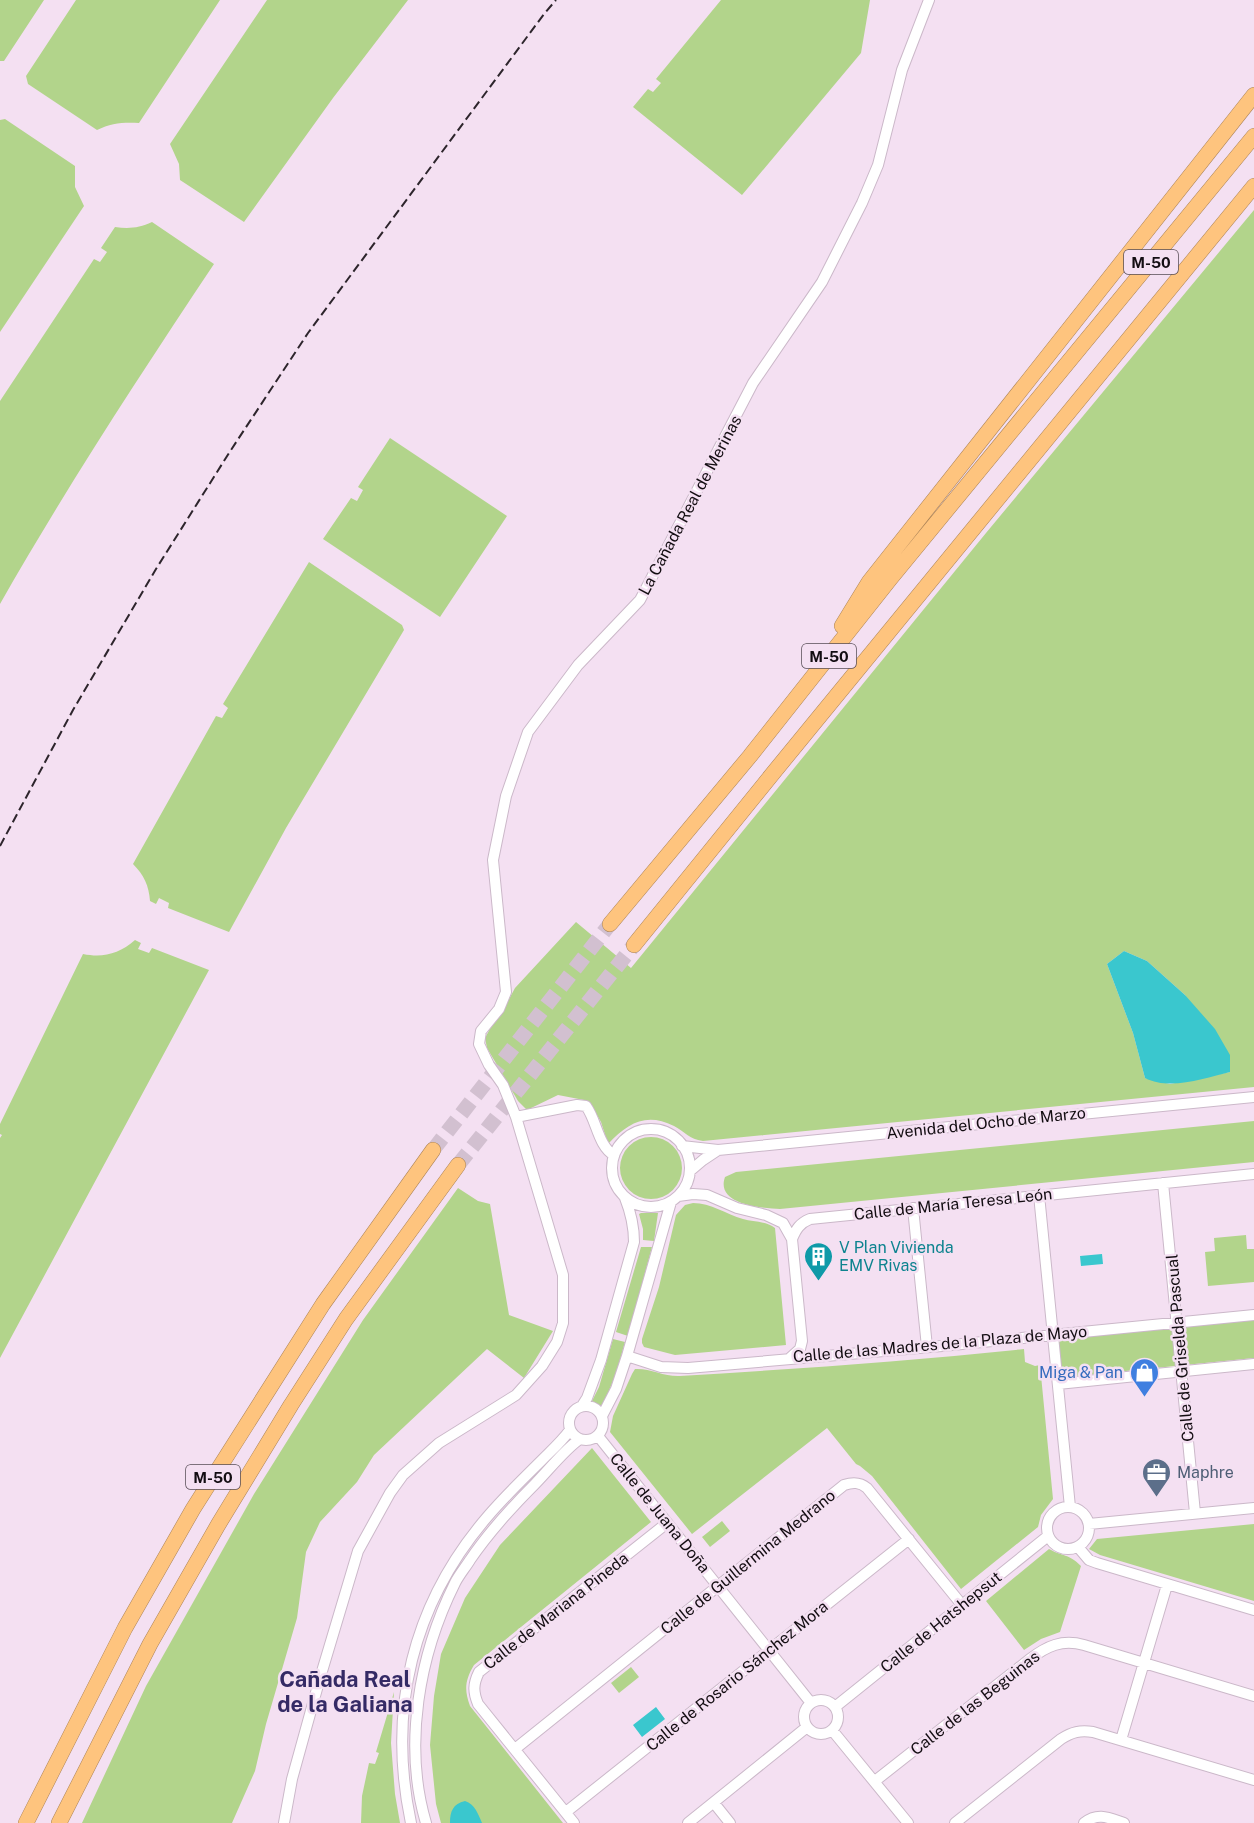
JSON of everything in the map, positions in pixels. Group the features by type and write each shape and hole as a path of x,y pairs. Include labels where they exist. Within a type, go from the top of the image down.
{"highway":[{"path":"805,686 869,582 1254,95"},
{"name":"M-50","path":"610,924 750,756 890,579 1254,136"},
{"name":"M-50","path":"634,945 1254,186"},
{"name":"M-50","path":"26,1823 125,1628 193,1509 323,1304 433,1150"},
{"name":"M-50","path":"59,1823 150,1644 218,1524 346,1319 458,1165"}],"street":[{"name":"La Cañada Real de Merinas","path":"284,1823 301,1745 358,1551 390,1493 403,1475 439,1443 516,1395 542,1366 556,1342 563,1323 563,1275 516,1117 503,1085 489,1065 479,1044 481,1031 500,1009 506,992 493,860 506,796 528,732 578,666 640,600 753,383 822,282 862,203 878,165 902,70 929,0"},
{"name":"Avenida del Ocho de Marzo","path":"682,1146 718,1150 1254,1097"},
{"path":"516,1117 577,1105 586,1106 606,1151 614,1155"},
{"path":"582,1406 601,1360 634,1242 631,1212 613,1178 614,1155 623,1140 630,1135 647,1130 664,1132 682,1146 689,1159 690,1171 687,1182 674,1199 627,1356 616,1389 602,1416 603,1426 598,1436 589,1440 580,1439 570,1430 571,1414 582,1406 593,1406 602,1416"},
{"path":"690,1171 718,1150"},
{"name":"Calle de María Teresa León","path":"792,1239 802,1222 810,1219 1254,1174"},
{"name":"Calle de Griselda Pascual","path":"1163,1183 1195,1514"},
{"path":"625,1198 639,1206 647,1207 663,1205 674,1199 693,1194 707,1195 737,1208 777,1219 783,1223 792,1239 802,1341 800,1349 790,1358"},
{"path":"1039,1195 1070,1507"},
{"path":"913,1208 927,1347"},
{"name":"Calle de las Madres de la Plaza de Mayo","path":"627,1356 675,1369 790,1358 816,1358 1254,1315"},
{"path":"802,1341 810,1354 816,1358"},
{"path":"1058,1384 1254,1365"},
{"path":"411,1823 404,1782 401,1741 403,1709 410,1666 426,1614 445,1575 487,1517 570,1430"},
{"name":"Calle de Juana Doña","path":"598,1436 811,1703"},
{"path":"426,1823 417,1770 415,1740 417,1710 427,1658 455,1582 496,1524 580,1439"},
{"name":"Calle de Guillermina Medrano","path":"515,1749 844,1485 850,1483 862,1484 867,1488 962,1605"},
{"path":"1070,1507 1082,1512 1089,1524 1088,1538 1078,1547 1064,1550 1052,1543 1048,1536 1047,1524 1058,1509 1070,1507"},
{"path":"1089,1524 1254,1508"},
{"name":"Calle de Mariana Pineda","path":"574,1823 477,1704 474,1682 479,1672 667,1523"},
{"name":"Calle de Hatshepsut","path":"835,1707 1048,1536"},
{"name":"Calle de Rosario Sánchez Mora","path":"566,1812 909,1539"},
{"path":"1078,1547 1089,1560 1097,1563 1254,1610"},
{"path":"1121,1740 1167,1585"},
{"name":"Calle de las Beguinas","path":"875,1781 1051,1645 1077,1643 1254,1696"},
{"path":"821,1700 835,1707 838,1717 832,1731 816,1733 807,1727 804,1717 811,1703 821,1700"},
{"path":"688,1823 807,1727"},
{"path":"954,1823 1061,1739 1080,1730 1254,1780"},
{"path":"832,1731 908,1823"},
{"path":"714,1803 730,1823"},
{"path":"1084,1823 1096,1816 1124,1823"}],"green space":[{"path":"0,0 44,0 4,61 0,61"},
{"path":"76,0 220,0 139,123 118,124 97,130 28,84 26,76"},
{"path":"267,0 408,0 333,98 244,222 180,180 179,164 170,144"},
{"path":"721,0 870,0 861,53 742,195 633,107 648,89 653,92 661,83 656,79"},
{"path":"5,119 75,166 75,187 84,206 0,332 0,120"},
{"path":"1254,210 1254,1087 703,1141 664,1122 646,1120 630,1125 608,1144 601,1122 591,1105 584,1100 558,1095 527,1110 518,1101 487,1048 485,1038 515,988 576,922 631,968 986,533","holes":["1124,951 1147,961 1185,995 1230,1072 1170,1084 1145,1078 1133,1033 1107,964"]},
{"path":"152,222 214,264 104,432 0,604 0,401 94,259 100,262 107,252 101,248 115,227 134,228"},
{"path":"390,438 507,516 440,617 323,539 351,498 357,501 363,490 358,487"},
{"path":"309,562 402,625 404,630 286,828 229,932 168,908 169,903 159,898 156,904 150,901 145,881 133,864 216,716 222,718 228,708 223,704"},
{"path":"135,940 141,943 138,949 149,953 152,948 209,970 0,1358 0,1138 2,1135 0,1124 83,954 110,954 123,949"},
{"path":"1254,1121 1254,1162 780,1209 742,1203 727,1194 724,1186 725,1177 736,1172"},
{"path":"651,1137 673,1146 682,1168 673,1190 651,1199 629,1190 620,1168 629,1146"},
{"path":"458,1188 478,1201 490,1204 509,1315 553,1331 524,1378 487,1349 374,1455 357,1482 320,1522 306,1552 297,1618 266,1724 255,1771 232,1823 82,1823 146,1686 254,1494 363,1320"},
{"path":"693,1203 706,1205 775,1228 786,1345 675,1355 644,1347 642,1339 659,1287 676,1215 685,1205"},
{"path":"658,1213 654,1241 643,1240 639,1214"},
{"path":"1246,1235 1247,1249 1254,1249 1254,1282 1208,1286 1205,1252 1215,1251 1214,1238"},
{"path":"641,1247 652,1247 628,1336 616,1332"},
{"path":"1254,1320 1254,1358 1066,1377 1062,1373 1059,1343 1063,1339"},
{"path":"613,1339 625,1342 616,1374 602,1407 592,1401 599,1387"},
{"path":"1024,1349 1025,1362 1035,1366 1040,1365 1053,1499 1041,1515 1038,1527 961,1589 872,1476 856,1464 827,1428 692,1534 610,1432 613,1416 635,1369 680,1376"},
{"path":"592,1448 651,1522 474,1665 466,1685 470,1706 563,1823 441,1823 436,1804 430,1745 434,1696 441,1654 465,1598 500,1545"},
{"path":"722,1521 730,1531 710,1547 702,1537"},
{"path":"1254,1524 1254,1601 1100,1555 1089,1549 1097,1539"},
{"path":"1049,1549 1069,1557 1081,1566 1060,1632 1041,1639 1024,1650 986,1601"},
{"path":"631,1667 639,1677 619,1693 611,1683"},
{"path":"394,1692 391,1743 400,1823 361,1823 362,1796 369,1763 375,1764 379,1753 376,1752"}],"water":[{"path":"1124,951 1147,961 1185,995 1215,1029 1230,1055 1230,1072 1176,1083 1155,1082 1145,1078 1133,1033 1107,964"},
{"path":"1102,1254 1103,1264 1081,1266 1080,1256"},
{"path":"656,1707 665,1719 642,1737 633,1725"},
{"path":"465,1801 474,1807 482,1823 450,1823 453,1809"}],"tunnel":[{"path":"433,1150 610,924"},
{"path":"458,1165 634,945"}],"railway":[{"path":"0,846 73,710 156,569 229,453 308,333 556,0"}],"place":[{"name":"V Plan Vivienda EMV Rivas","path":"818,1282"},
{"name":"Miga & Pan","path":"1144,1398"},
{"name":"Maphre","path":"1156,1498"}],"district":[{"name":"Cañada Real de la Galiana","path":"345,1692"}]}
